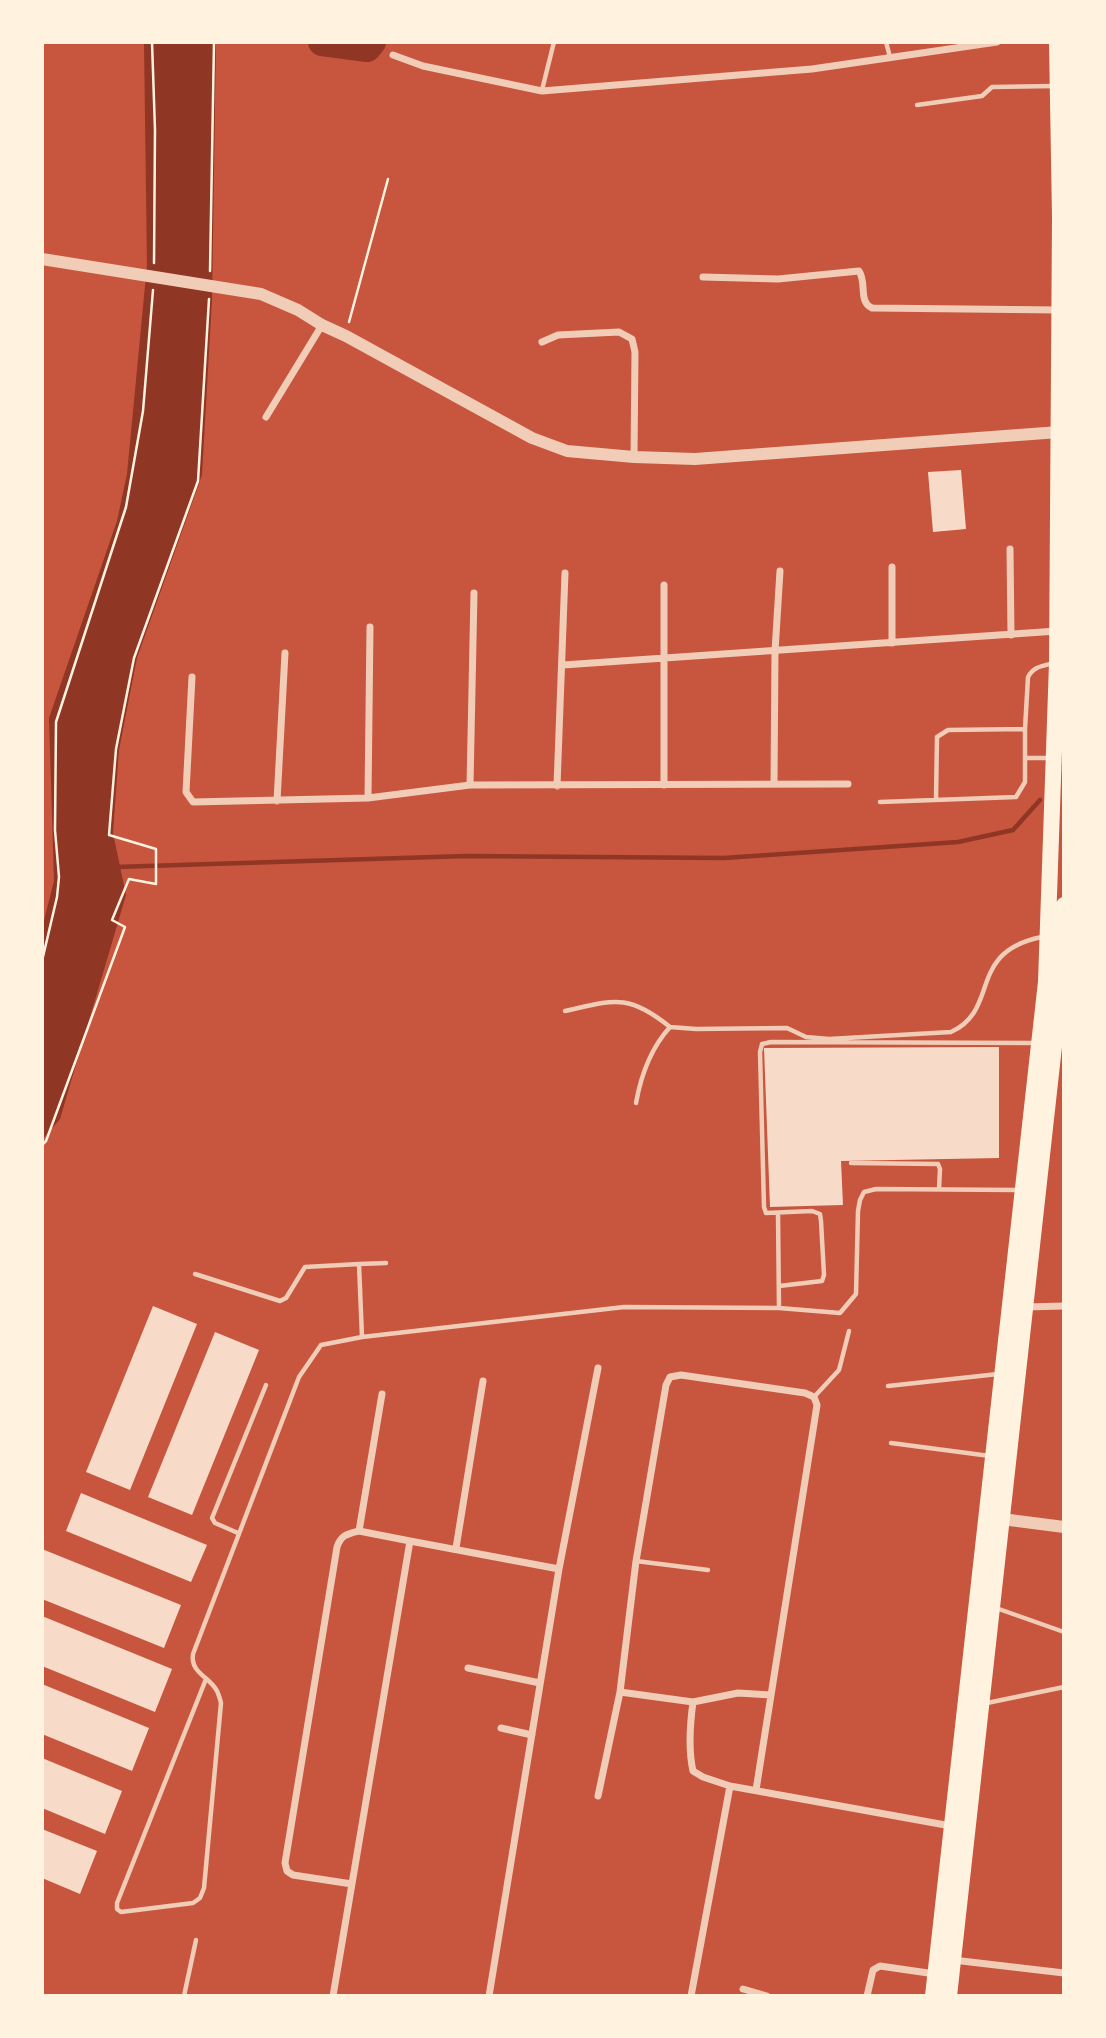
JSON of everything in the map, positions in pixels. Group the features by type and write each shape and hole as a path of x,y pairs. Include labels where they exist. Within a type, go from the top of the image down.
{"main road":[{"path":"994,1518 993,1457 1002,1374 1017,1306 1022,1191 1039,1042 1057,982 1048,936 1057,663 1061,631 1062,217 1058,42"},
{"path":"949,1996 973,1705 1064,905"},
{"path":"933,1996 952,1826 973,1705"}],"street":[{"path":"393,55 423,66 542,91 812,69 997,42"},
{"path":"42,259 261,294 298,310 532,438 567,451 695,459 1062,426"},
{"path":"703,277 778,279 859,271 862,274 864,302 872,308 1062,312"},
{"path":"266,417 322,325"},
{"path":"542,342 558,335 619,332 632,339 635,352 634,457"},
{"path":"1010,549 1011,635"},
{"path":"892,567 892,643"},
{"path":"774,784 775,651 780,571"},
{"path":"557,786 565,573"},
{"path":"664,585 664,785"},
{"path":"470,785 474,593"},
{"path":"368,797 370,627"},
{"path":"563,665 1061,631"},
{"path":"277,801 285,653"},
{"path":"192,677 186,792 193,802 199,803 368,797 470,785 848,783"},
{"path":"1017,1306 1064,1306"},
{"path":"489,1996 559,1569 598,1368"},
{"path":"598,1796 620,1692 636,1561 666,1385 670,1377 681,1375 805,1393 814,1397 817,1405 756,1790"},
{"path":"456,1548 483,1381"},
{"path":"359,1531 382,1394"},
{"path":"994,1518 1064,1527"},
{"path":"352,1884 293,1875 287,1871 285,1863 339,1539 359,1531 559,1569"},
{"path":"333,1996 410,1541"},
{"path":"468,1668 540,1683"},
{"path":"620,1692 693,1702 738,1693 771,1696"},
{"path":"693,1702 690,1721 693,1771 703,1777 730,1786 952,1826"},
{"path":"501,1728 532,1735"},
{"path":"691,1996 730,1786"},
{"path":"953,1959 1064,1973"},
{"path":"867,1996 873,1969 880,1966 935,1975"},
{"path":"743,1989 767,1996"}],"lane":[{"path":"542,91 554,42"},
{"path":"887,42 890,58"},
{"path":"918,105 982,96 992,87 1058,86"},
{"path":"880,802 1016,797 1025,782 1028,677 1031,670 1037,667 1057,663"},
{"path":"936,799 939,734 948,730 1025,729"},
{"path":"1025,758 1055,758"},
{"path":"565,1011 607,1002 623,1002 649,1010 670,1027 787,1028 806,1037 829,1039 951,1032 963,1026 972,1014 985,991 990,969 1000,957 1012,946 1025,940 1048,936"},
{"path":"636,1103 640,1081 656,1044 670,1027"},
{"path":"779,1286 822,1281 824,1275 820,1214 813,1211 766,1213 760,1052 762,1044 1039,1042"},
{"path":"851,1163 938,1164 939,1189"},
{"path":"206,1679 117,1903 117,1909 121,1912 193,1903 200,1898 204,1888 221,1703 217,1690 206,1679 195,1669 193,1654 299,1377 321,1345 362,1336 624,1307 779,1308 840,1313 856,1294 858,1211 864,1192 876,1189 1022,1191"},
{"path":"778,1213 779,1308"},
{"path":"195,1274 280,1301 286,1298 305,1267 386,1263"},
{"path":"359,1264 362,1336"},
{"path":"814,1397 839,1370 849,1331"},
{"path":"888,1386 1002,1374"},
{"path":"238,1533 215,1523 212,1518 265,1385"},
{"path":"891,1443 993,1457"},
{"path":"636,1561 708,1570"},
{"path":"984,1604 1064,1632"},
{"path":"973,1705 1064,1687"},
{"path":"184,1996 196,1940"}],"path":[{"path":"152,42 155,130 154,266"},
{"path":"210,282 214,42"},
{"path":"346,336 388,179"},
{"path":"42,961 59,877 55,830 56,722 126,507 143,411 153,289"},
{"path":"42,1145 46,1141 125,927 112,920 129,879 156,884 156,849 109,835 116,749 134,658 198,481 209,296"}],"shaded area":[{"path":"144,42 216,42 212,300 202,475 137,658 119,750 113,833 126,895 60,1119 42,1140 42,928 54,881 49,718 117,521 127,474 147,265"}],"building":[{"path":"961,470 966,529 933,532 928,472"},
{"path":"999,1047 999,1158 841,1161 843,1205 770,1207 764,1048"},
{"path":"153,1306 197,1324 130,1490 86,1472"},
{"path":"215,1332 259,1350 192,1515 148,1497"},
{"path":"81,1493 207,1545 191,1582 66,1531"},
{"path":"42,1549 181,1605 164,1648 42,1599"},
{"path":"42,1616 172,1669 155,1712 42,1666"},
{"path":"42,1684 149,1728 132,1771 42,1734"},
{"path":"42,1758 122,1791 105,1834 42,1808"},
{"path":"42,1829 97,1851 80,1894 42,1878"}],"waterway":[{"path":"322,42 367,48 372,42"},
{"path":"115,867 466,856 724,858 958,842 1013,830 1040,800"}]}
